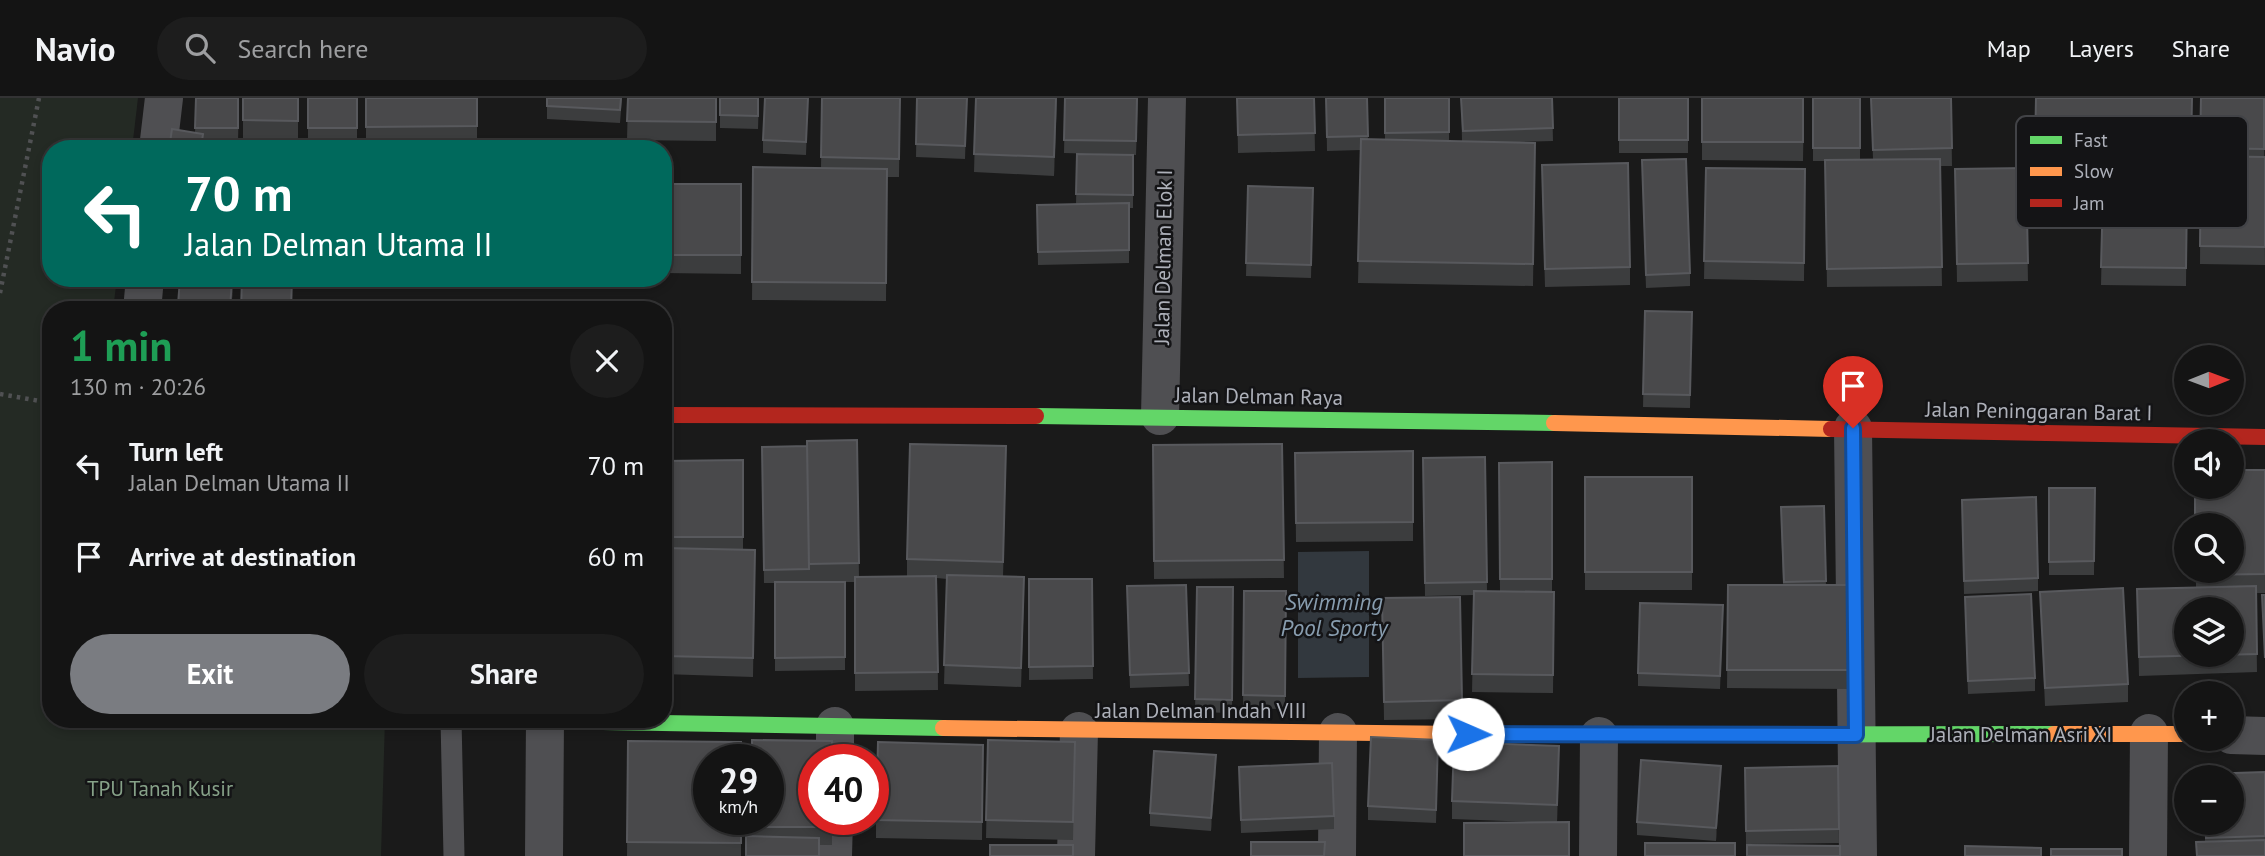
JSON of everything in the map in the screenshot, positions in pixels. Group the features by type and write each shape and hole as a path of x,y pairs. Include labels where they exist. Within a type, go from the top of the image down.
{"street":[{"path":"160,140 164,98"},
{"name":"Jalan Delman Elok I","path":"1160,416 1167,98"},
{"name":"Jalan Delman Raya","path":"672,415 1160,416 1853,428"},
{"path":"1853,428 1858,856"},
{"name":"Jalan Peninggaran Barat I","path":"1853,428 2265,437"},
{"path":"544,856 545,728"},
{"name":"Jalan Delman Indah VIII","path":"646,728 835,743 1079,731 1599,736 1856,735"},
{"path":"1076,856 1079,731"},
{"path":"1337,856 1338,732"},
{"path":"2148,856 2167,733"},
{"name":"Jalan Delman Asri XI","path":"1856,735 2167,733"},
{"path":"2244,735 2265,736"},
{"path":"1598,856 1599,736"},
{"path":"833,856 834,835"}],"lane":[{"path":"450,728 454,856"}],"path":[{"path":"0,293 39,98"},
{"path":"0,394 42,402"}],"green space":[{"name":"TPU Tanah Kusir","path":"0,98 138,98 133,140 42,140 42,287 116,287 114,301 42,301 42,728 385,728 381,856 0,856"}],"water":[{"name":"Swimming Pool Sporty","path":"1369,551 1369,677 1298,678 1298,552"}],"building":[{"path":"196,98 238,98 238,128 195,128"},
{"path":"243,98 298,98 298,121 243,120"},
{"path":"308,98 357,98 357,128 308,128"},
{"path":"366,98 477,98 477,126 366,127"},
{"path":"547,98 621,98 620,110 547,106"},
{"path":"628,98 716,98 716,122 627,121"},
{"path":"720,98 758,98 758,116 720,115"},
{"path":"765,98 808,98 806,142 763,140"},
{"path":"822,98 900,98 899,159 821,157"},
{"path":"917,98 967,98 965,146 916,144"},
{"path":"976,98 1056,98 1054,157 974,154"},
{"path":"1065,98 1137,98 1136,141 1064,140"},
{"path":"1237,98 1314,98 1315,133 1238,135"},
{"path":"1326,98 1367,98 1368,136 1327,137"},
{"path":"1385,98 1449,98 1449,132 1385,133"},
{"path":"1461,98 1552,98 1553,128 1463,131"},
{"path":"1619,98 1688,98 1688,140 1619,140"},
{"path":"1702,98 1803,98 1803,142 1702,142"},
{"path":"1813,98 1860,98 1860,148 1813,148"},
{"path":"1871,98 1951,98 1952,148 1873,150"},
{"path":"2036,98 2192,98 2192,116 2036,116"},
{"path":"2201,98 2264,98 2264,149 2248,149 2248,116 2201,116"},
{"path":"172,129 203,134 202,140 170,140"},
{"path":"1361,139 1535,143 1533,264 1358,261"},
{"path":"1077,154 1133,155 1133,195 1076,194"},
{"path":"2248,157 2265,157 2265,247 2200,246 2200,228 2248,228"},
{"path":"1686,159 1690,273 1646,275 1642,160"},
{"path":"1940,159 1942,267 1827,269 1825,160"},
{"path":"1628,163 1630,267 1545,269 1542,165"},
{"path":"753,167 887,169 886,283 752,282"},
{"path":"1706,168 1805,169 1804,263 1704,261"},
{"path":"2016,168 2016,228 2027,228 2028,263 1957,264 1955,169"},
{"path":"672,184 741,184 741,255 672,255"},
{"path":"1248,186 1313,188 1311,265 1246,263"},
{"path":"1129,203 1129,250 1038,252 1037,205"},
{"path":"2102,228 2187,228 2186,268 2101,267"},
{"path":"179,287 231,287 231,301 178,301"},
{"path":"242,287 292,287 291,301 241,301"},
{"path":"1645,311 1692,312 1690,395 1643,394"},
{"path":"857,440 859,563 809,564 807,441"},
{"path":"910,444 1006,446 1003,562 907,559"},
{"path":"1282,444 1284,560 1154,561 1153,445"},
{"path":"807,446 809,569 764,570 762,447"},
{"path":"1413,451 1413,522 1296,523 1295,453"},
{"path":"1485,457 1487,582 1425,583 1423,458"},
{"path":"743,460 743,537 672,537 672,461"},
{"path":"1552,462 1552,579 1500,579 1499,463"},
{"path":"2244,470 2265,470 2265,574 2244,574 2244,513 2195,513 2195,499 2244,499"},
{"path":"1585,477 1692,477 1692,572 1585,572"},
{"path":"2049,488 2095,488 2094,561 2049,562"},
{"path":"2036,497 2038,578 1964,581 1962,500"},
{"path":"1824,506 1826,581 1784,582 1781,507"},
{"path":"672,548 755,550 753,658 672,656"},
{"path":"947,575 1024,577 1021,668 944,665"},
{"path":"936,576 938,672 855,673 855,577"},
{"path":"1029,579 1092,579 1093,666 1029,667"},
{"path":"775,582 845,582 845,657 775,658"},
{"path":"1186,585 1189,673 1130,675 1127,586"},
{"path":"1728,585 1851,585 1851,670 1727,670"},
{"path":"2256,586 2257,654 2244,654 2244,597 2174,597 2174,656 2139,657 2137,589"},
{"path":"1197,587 1233,587 1232,700 1195,699"},
{"path":"2123,588 2128,684 2045,688 2040,592"},
{"path":"1244,591 1286,591 1285,696 1243,695"},
{"path":"1474,591 1554,592 1553,675 1472,674"},
{"path":"2031,594 2035,678 1968,681 1965,597"},
{"path":"2262,595 2265,595 2265,658"},
{"path":"1460,597 1462,700 1384,702 1382,598"},
{"path":"1640,603 1723,605 1720,676 1638,673"},
{"path":"1371,737 1438,740 1436,810 1368,806"},
{"path":"752,740 832,741 832,744 798,744 798,827 784,827 784,744 752,744"},
{"path":"988,740 1075,742 1073,822 986,820"},
{"path":"628,741 741,742 693,744 693,835 741,835 741,843 627,842"},
{"path":"878,742 983,745 982,822 889,820 889,744"},
{"path":"1454,742 1559,746 1557,805 1452,801"},
{"path":"1154,751 1216,755 1211,818 1150,813"},
{"path":"1641,760 1721,766 1716,828 1637,822"},
{"path":"1332,763 1334,816 1241,820 1239,767"},
{"path":"1838,766 1839,829 1746,831 1745,768"},
{"path":"2265,772 2265,836 2206,838 2206,835 2244,835 2244,773"},
{"path":"1569,822 1569,856 1464,856 1464,823"},
{"path":"746,836 819,838 819,856 746,856"},
{"path":"2265,840 2265,856 2197,856 2196,842"},
{"path":"1251,842 1325,842 1324,856 1251,856"},
{"path":"1645,843 1735,843 1735,856 1645,856"},
{"path":"990,845 1073,845 1073,856 990,856"},
{"path":"1747,845 1840,846 1840,856 1747,856"},
{"path":"1965,846 2041,848 2041,856 1965,856"},
{"path":"2051,849 2122,849 2122,856 2051,856"}],"traffic: fast":[{"path":"1036,416 1554,423"},
{"path":"672,723 943,728"},
{"path":"1540,735 2054,734"}],"traffic: slow":[{"path":"1554,423 1831,429"},
{"path":"943,728 1540,735"},
{"path":"2054,734 2174,734"}],"traffic: jam":[{"path":"672,415 1036,416"},
{"path":"1831,429 2265,437"}],"route":[{"path":"1468,734 1856,735 1853,428"}]}
